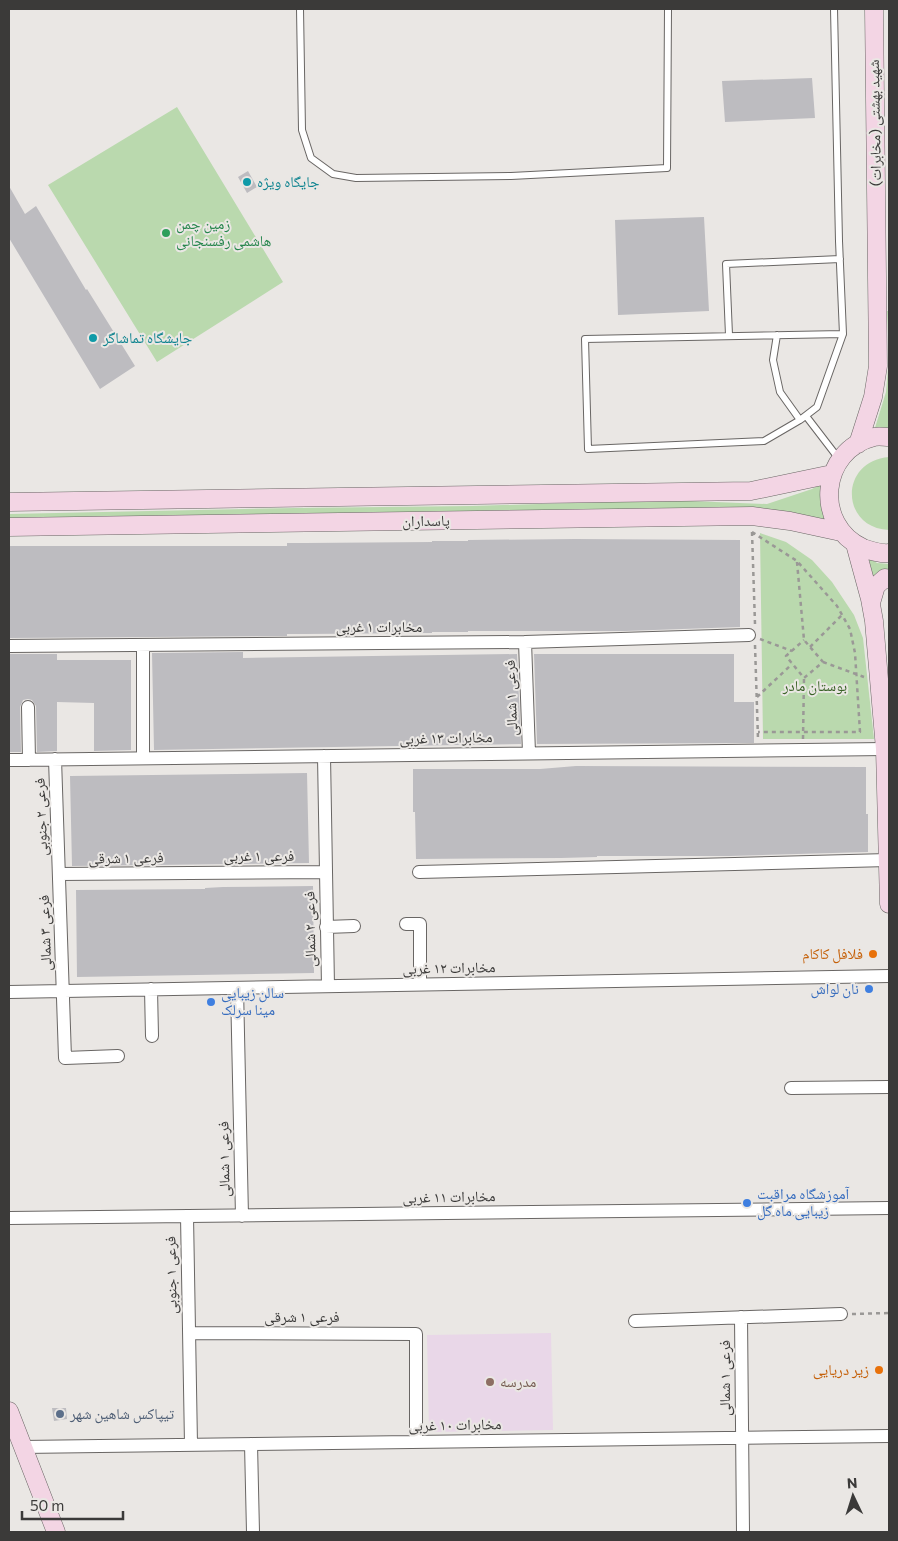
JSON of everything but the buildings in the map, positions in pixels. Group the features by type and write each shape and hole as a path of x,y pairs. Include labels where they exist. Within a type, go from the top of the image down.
{"main road":[{"name":"شهید بهشتی (مخابرات)","path":"858,444 873,397 878,366 874,9"},
{"path":"889,437 875,437 858,444 848,451 836,467 830,480 829,505 833,518 842,532 855,544 873,552 889,553"},
{"name":"پاسداران","path":"9,502 751,491 836,467"},
{"name":"پاسداران","path":"9,527 752,516 790,521 842,532"},
{"path":"855,544 874,621 885,749 889,904"},
{"path":"871,603 876,586 885,578 889,580"},
{"path":"9,1411 56,1532"}],"street":[{"name":"مخابرات ۱ غربی","path":"9,646 525,642 749,636"},
{"name":"فرعی ۱ شمالی","path":"525,642 529,754"},
{"path":"143,645 143,758"},
{"path":"28,707 29,760"},
{"name":"مخابرات ۱۳ غربی","path":"9,760 885,749"},
{"path":"324,756 326,872"},
{"name":"فرعی ۲ جنوبی","path":"55,759 59,874"},
{"path":"419,872 888,860"},
{"name":"فرعی ۱ غربی","path":"193,873 326,872"},
{"name":"فرعی ۲ شمالی","path":"326,872 328,986"},
{"name":"فرعی ۱ شرقی","path":"59,874 193,873"},
{"name":"فرعی ۳ شمالی","path":"59,874 65,1058 118,1056"},
{"path":"406,924 420,924 420,984"},
{"path":"326,927 354,926"},
{"name":"مخابرات ۱۲ غربی","path":"9,992 889,976"},
{"name":"فرعی ۱ شمالی","path":"236,988 242,1216"},
{"path":"151,989 152,1036"},
{"path":"791,1088 889,1087"},
{"name":"مخابرات ۱۱ غربی","path":"9,1218 889,1208"},
{"name":"فرعی ۱ جنوبی","path":"187,1216 189,1333"},
{"path":"635,1321 841,1314"},
{"name":"فرعی ۱ شمالی","path":"741,1318 742,1438"},
{"path":"189,1333 191,1444"},
{"name":"فرعی ۱ شرقی","path":"189,1333 416,1334 416,1442"},
{"name":"مخابرات ۱۰ غربی","path":"22,1447 889,1436"},
{"path":"742,1438 743,1532"},
{"path":"251,1444 253,1532"}],"lane":[{"path":"300,9 302,130 311,158 333,174 356,178 511,176 667,168 668,9"},
{"path":"834,9 843,334 817,407 803,418 764,441 588,449 585,339 843,334"},
{"path":"729,335 726,264 840,260"},
{"path":"777,335 773,360 780,392 803,418 836,467"}],"path":[{"path":"752,532 797,560 837,606 850,629 855,653 860,732 758,732"},
{"path":"797,560 804,640 823,662 856,673 879,684"},
{"path":"810,647 842,615"},
{"path":"749,636 792,651"},
{"path":"803,750 804,678 786,656 804,640"},
{"path":"804,678 823,662"},
{"path":"757,697 792,664"},
{"path":"841,1314 889,1313"}],"shaded area":[{"name":"مدرسه","path":"551,1333 553,1430 429,1432 427,1335"}],"green space":[{"name":"زمین چمن هاشمی رفسنجانی","path":"177,107 283,282 157,362 48,185"},
{"path":"887,311 889,311 889,357"},
{"path":"889,357 889,428 874,431 886,392"},
{"path":"889,457 889,530 873,526 861,518 854,507 852,494 854,481 861,470 873,461"},
{"path":"826,482 823,512 826,523 9,525 9,514 472,506 665,500 767,504 812,489"},
{"name":"بوستان مادر","path":"760,533 786,542 812,560 832,582 854,615 863,638 874,739 763,739"},
{"path":"869,558 877,563 889,564 889,571 873,583"}],"place":[{"name":"جایگاه ویژه","path":"247,182"},
{"name":"زمین چمن هاشمی رفسنجانی","path":"166,233"},
{"name":"جایشگاه تماشاگر","path":"93,338"},
{"name":"فلافل کاکام","path":"873,954"},
{"name":"نان لواش","path":"869,989"},
{"name":"سالن زیبایی مینا سرلک","path":"211,1002"},
{"name":"آموزشگاه مراقبت زیبایی ماه گل","path":"747,1203"},
{"name":"زیر دریایی","path":"879,1370"},
{"name":"مدرسه","path":"490,1382"},
{"name":"تیپاکس شاهین شهر","path":"60,1414"}]}
